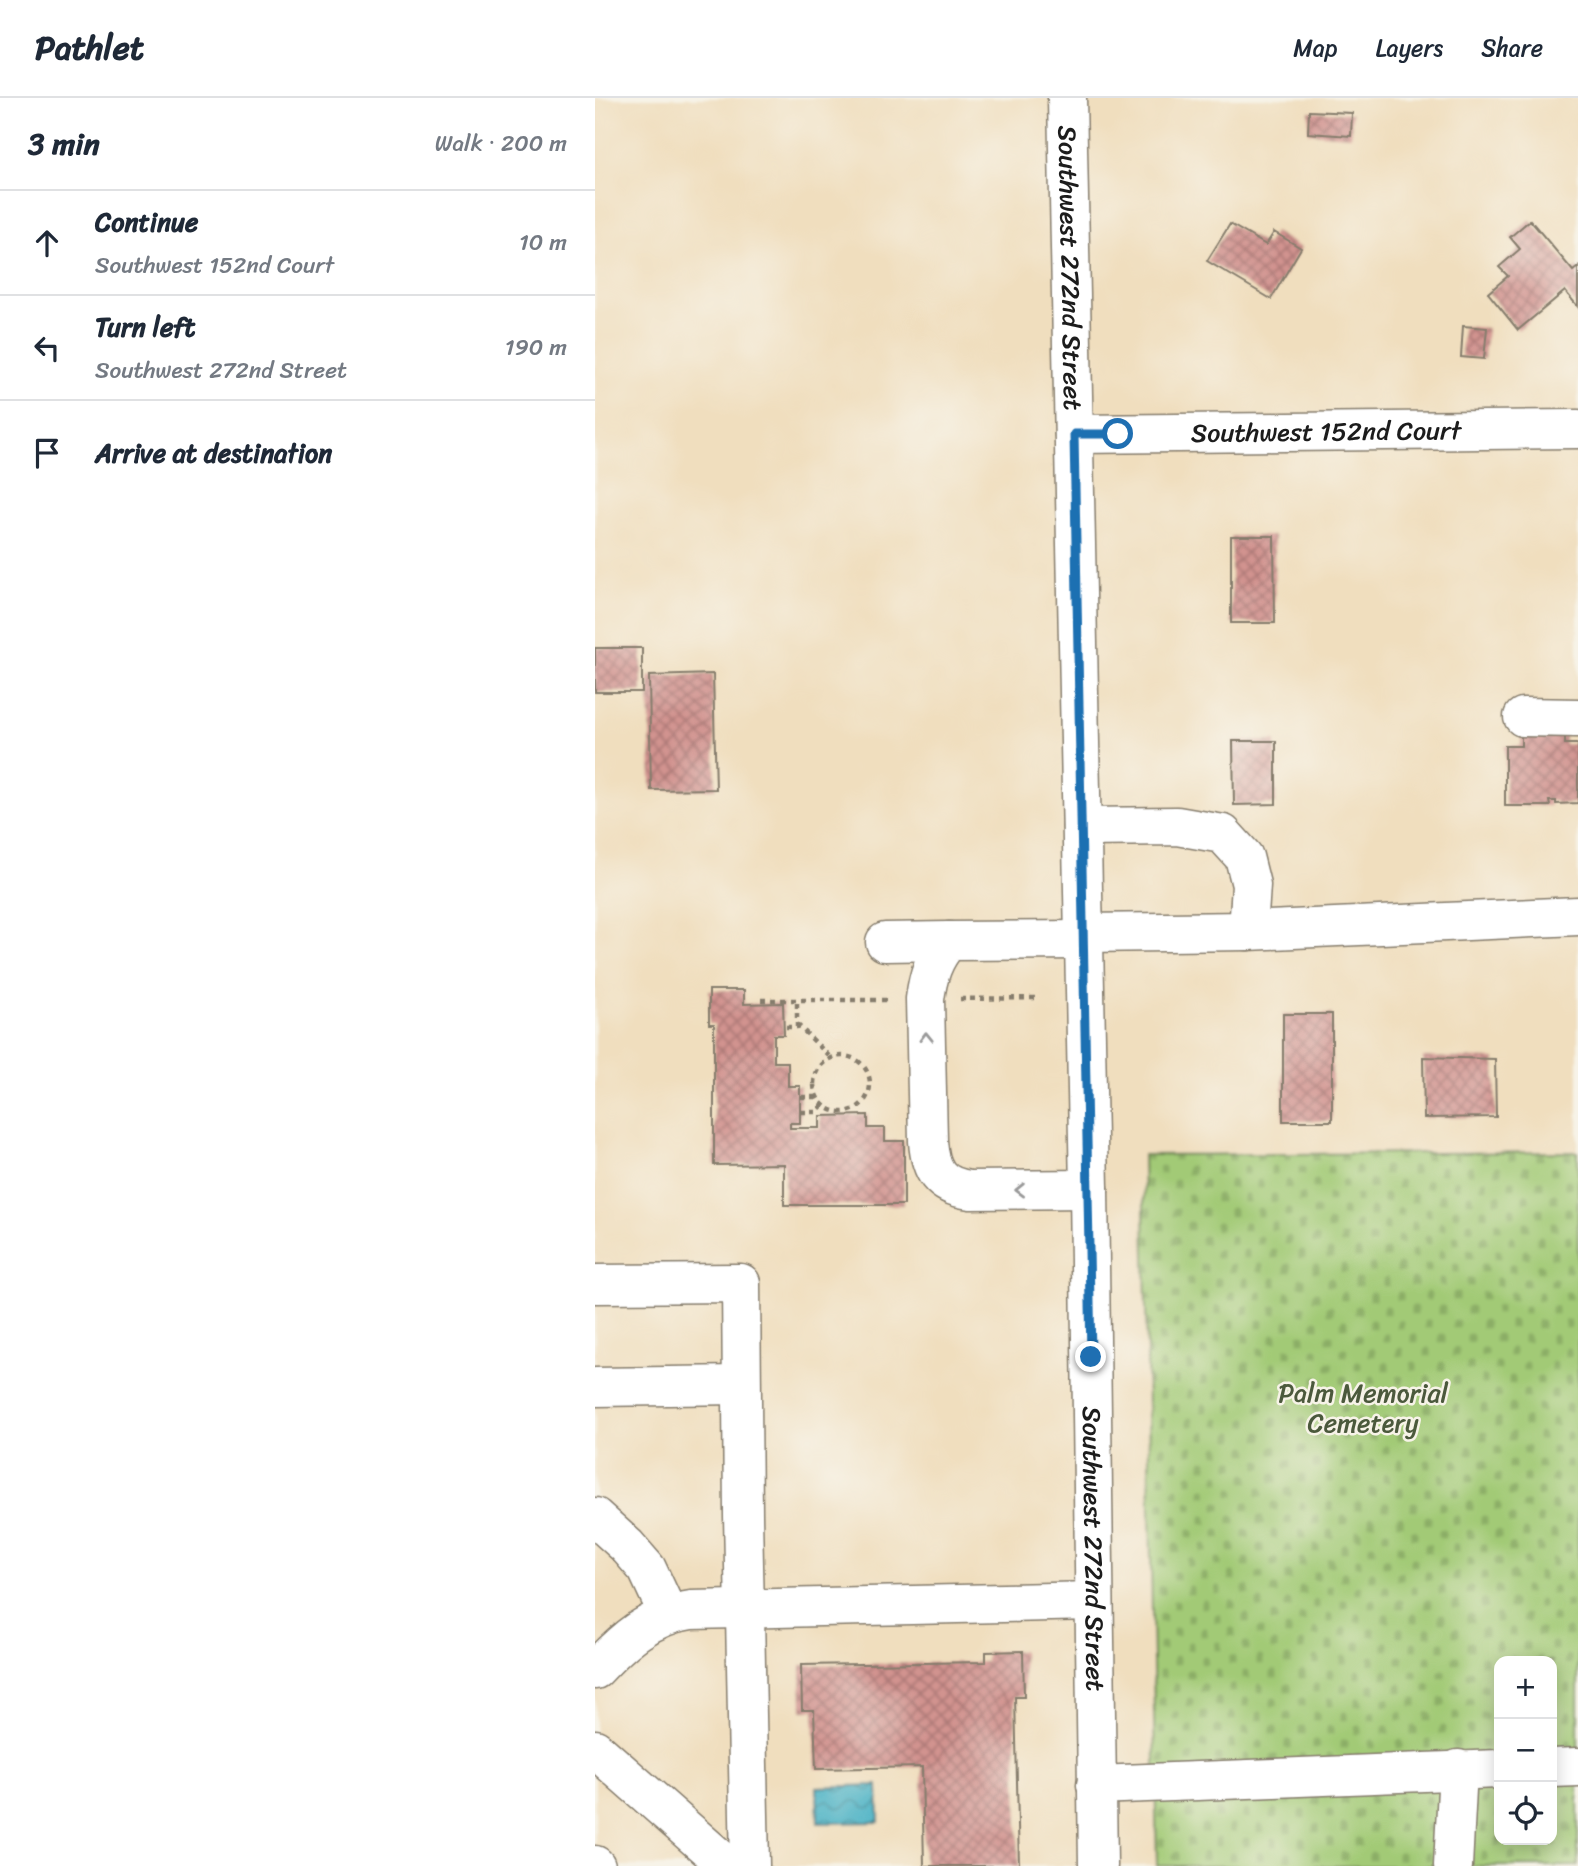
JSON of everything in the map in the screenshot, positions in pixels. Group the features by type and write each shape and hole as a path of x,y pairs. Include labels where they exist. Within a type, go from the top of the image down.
{"street":[{"name":"Southwest 272nd Street","path":"1067,98 1089,1189 1098,1866"},
{"name":"Southwest 152nd Court","path":"1074,434 1578,429"},
{"path":"1523,717 1578,718"},
{"path":"1082,827 1177,826 1223,834 1244,857 1251,885 1248,931"},
{"path":"885,942 1248,931 1578,916"},
{"path":"949,941 932,965 925,999 927,1141 935,1172 956,1188 970,1190 1089,1189"},
{"path":"595,1284 741,1283 750,1866"},
{"path":"595,1387 741,1385"},
{"path":"595,1517 627,1546 647,1569 668,1614"},
{"path":"595,1670 628,1636 668,1614 702,1608 1093,1601"},
{"path":"595,1749 728,1866"},
{"path":"1557,1768 1578,1767"},
{"path":"1453,1866 1458,1769"},
{"path":"1096,1785 1494,1769"}],"path":[{"path":"949,999 1036,998"},
{"path":"761,1000 900,1000"},
{"path":"786,1027 797,1027 797,1000"},
{"path":"797,1024 831,1058"},
{"path":"844,1056 862,1064 869,1076 869,1090 863,1102 851,1110 836,1111 818,1097 814,1083 816,1075 819,1068 831,1058 844,1056"},
{"path":"801,1097 818,1097"},
{"path":"801,1112 816,1112 824,1104"}],"green space":[{"name":"Palm Memorial Cemetery","path":"1578,1152 1578,1866 1157,1866 1143,1155"}],"water":[{"path":"878,1785 879,1822 818,1823 817,1787"}],"building":[{"path":"1309,111 1352,113 1351,136 1308,133"},
{"path":"1530,220 1573,271 1578,267 1578,307 1565,291 1518,330 1488,293 1508,276 1499,267 1520,249 1510,237"},
{"path":"1230,224 1266,245 1274,232 1301,248 1271,299 1207,261"},
{"path":"1463,326 1487,328 1484,359 1461,357"},
{"path":"1231,536 1274,536 1275,623 1231,623"},
{"path":"595,648 642,648 642,692 595,692"},
{"path":"713,674 716,789 651,790 649,676"},
{"path":"1521,731 1565,731 1565,744 1578,744 1578,803 1556,804 1556,801 1549,801 1550,806 1505,806 1505,746 1521,746"},
{"path":"1233,741 1276,741 1276,804 1234,805"},
{"path":"709,990 744,990 744,1004 783,1003 784,1035 774,1035 774,1062 788,1062 788,1086 800,1086 800,1123 790,1123 790,1128 820,1128 820,1116 868,1115 868,1128 885,1128 885,1141 904,1141 904,1205 784,1205 784,1164 714,1165 714,1024 709,1024"},
{"path":"1283,1014 1332,1014 1332,1121 1283,1121"},
{"path":"1423,1057 1495,1059 1496,1117 1424,1118"},
{"path":"1023,1651 1024,1697 1015,1697 1019,1866 924,1866 922,1767 816,1769 814,1710 802,1710 801,1665 986,1662 986,1652"}],"route":[{"path":"1091,1357 1074,434 1118,434"}]}
